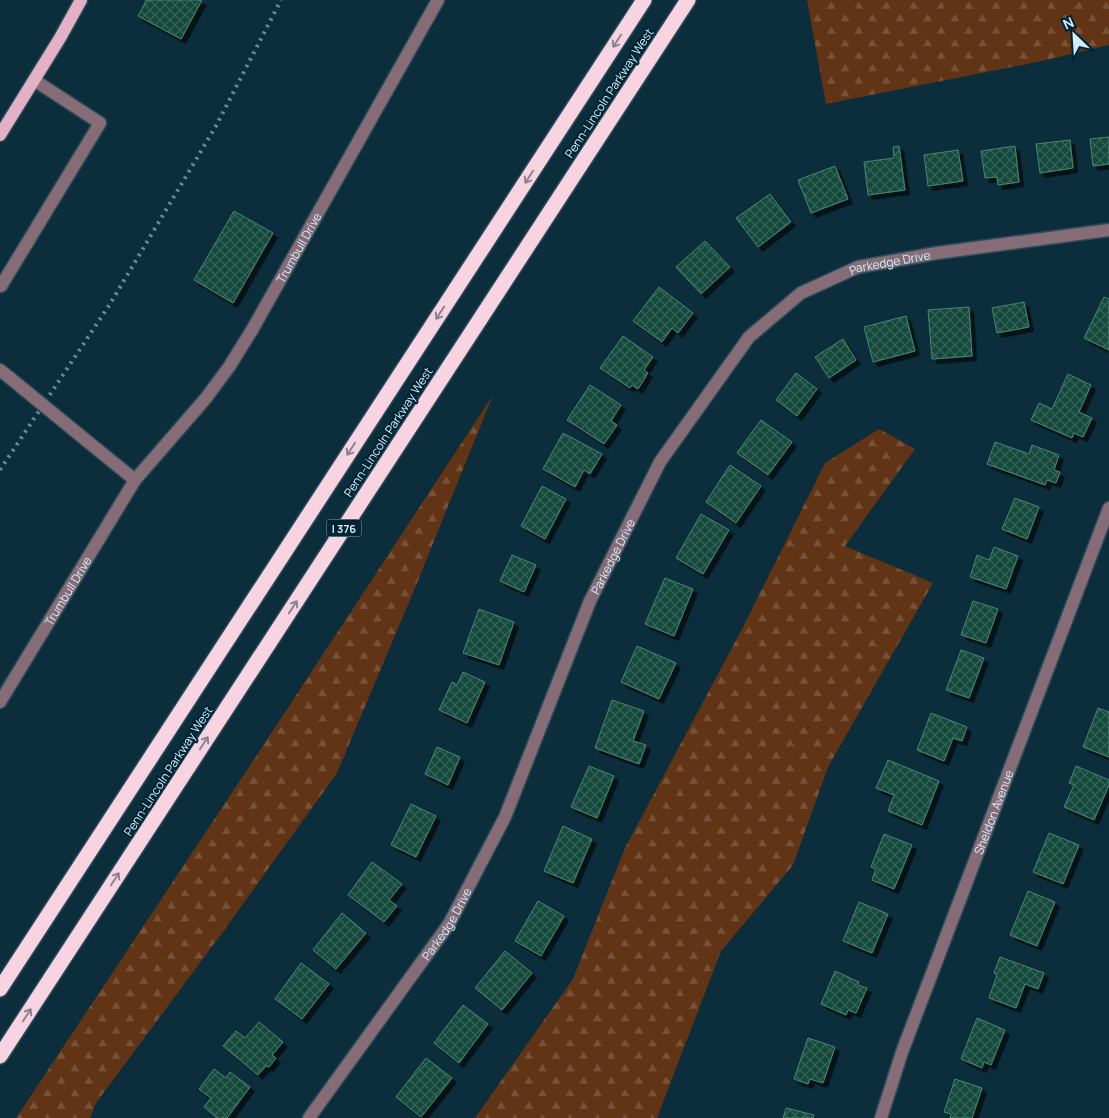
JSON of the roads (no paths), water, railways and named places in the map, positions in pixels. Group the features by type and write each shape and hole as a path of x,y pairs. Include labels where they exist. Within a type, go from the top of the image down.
{"highway":[{"name":"Penn-Lincoln Parkway West","path":"0,989 644,0"},
{"name":"Penn-Lincoln Parkway West","path":"0,1056 688,0"}],"main road":[{"path":"0,136 82,0"}],"street":[{"name":"Trumbull Drive","path":"0,702 135,480 206,398 229,367 252,330 438,0"},
{"path":"1,286 100,123 34,80"},
{"name":"Parkedge Drive","path":"309,1118 449,924 505,817 590,601 660,462 750,337 801,293 858,267 937,253 1109,230"},
{"path":"5,374 135,480"},
{"name":"Sheldon Avenue","path":"881,1118 902,1052 1109,508"}],"railway":[{"path":"0,470 110,304 216,126 281,0"}]}
